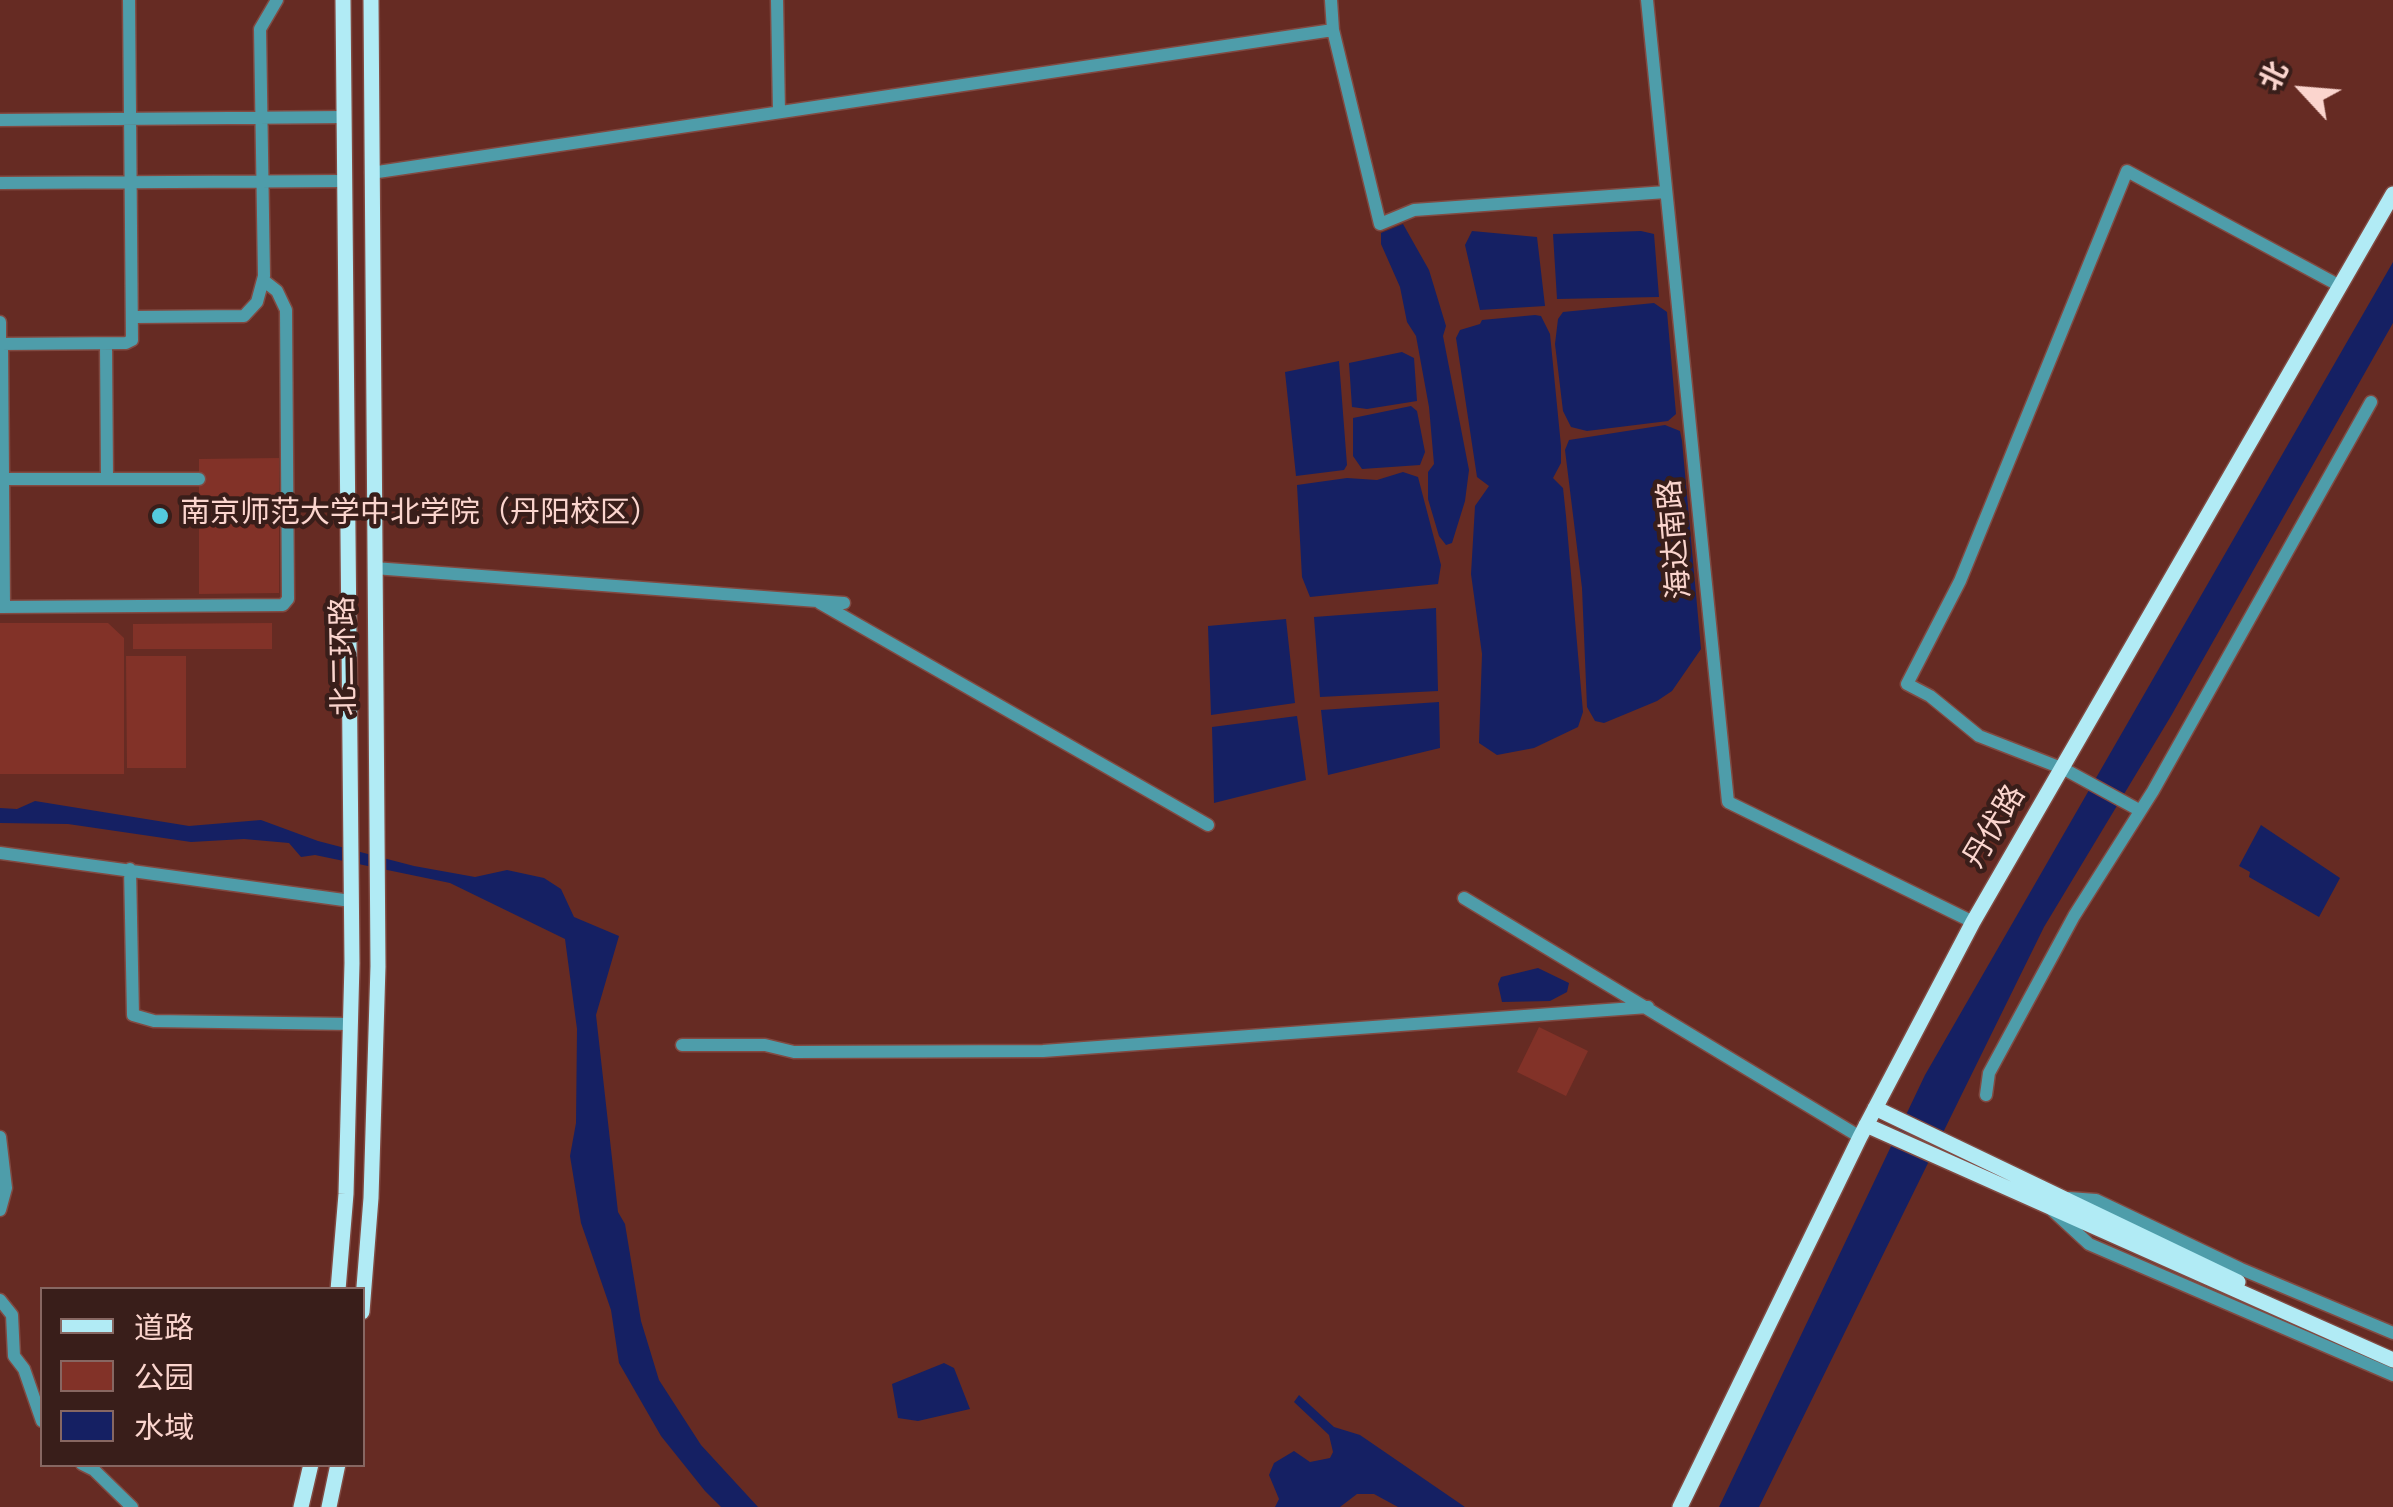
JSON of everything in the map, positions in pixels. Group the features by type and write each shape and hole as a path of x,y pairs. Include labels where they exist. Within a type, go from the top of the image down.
{"main road":[{"name":"北二环路","path":"338,1287 346,1194 351,902 343,0"},
{"name":"北二环路","path":"363,1287 376,1034 371,0"},
{"path":"344,177 372,172"},
{"name":"丹伏路","path":"1680,1507 1863,1131 1973,922 2393,194"},
{"path":"347,565 374,568"},
{"path":"350,1028 376,1034"},
{"path":"1875,1108 2054,1204 2393,1360"},
{"path":"1863,1131 1890,1136 2393,1350"},
{"path":"301,1507 310,1467"},
{"path":"329,1507 337,1467"}],"street":[{"path":"1,344 106,344 132,340 135,317 129,0"},
{"path":"135,317 244,316 258,302 263,280 260,29 277,0"},
{"path":"778,0 779,112"},
{"path":"1330,0 1333,30 1380,224 1414,210 1666,192"},
{"name":"海达南路","path":"1647,0 1728,802 1973,922"},
{"path":"372,172 1333,30"},
{"path":"0,120 344,117"},
{"path":"2135,808 2064,769 1979,736 1907,684 1960,581 2127,171 2340,286"},
{"path":"0,183 344,177"},
{"path":"0,322 2,606 283,605 288,599 286,310 276,292 263,280"},
{"path":"106,344 107,479"},
{"path":"1986,1095 1989,1073 2074,916 2371,402"},
{"path":"2,479 199,479"},
{"path":"374,568 844,604"},
{"path":"818,602 1208,826"},
{"path":"0,853 351,902"},
{"path":"130,869 133,1015 154,1021 350,1028"},
{"path":"1464,898 1863,1131"},
{"path":"682,1044 765,1044 794,1052 1043,1051 1648,1007"},
{"path":"0,1138 6,1188 0,1210"},
{"path":"2054,1204 2096,1200 2241,1269 2393,1333"},
{"path":"2054,1204 2089,1244 2393,1374"},
{"path":"0,1300 12,1315 14,1356 24,1369 40,1415"},
{"path":"88,1467 132,1507"}],"green space":[{"path":"279,458 279,593 199,594 199,459"},
{"path":"0,623 108,623 124,638 124,774 0,774"},
{"path":"272,623 272,649 133,649 133,624"},
{"path":"126,656 186,656 186,768 127,768"},
{"path":"1539,1027 1588,1051 1566,1096 1517,1072"}],"water":[{"path":"1403,224 1429,270 1446,326 1443,336 1469,470 1465,501 1452,543 1446,545 1439,536 1428,499 1428,472 1434,464 1416,336 1407,322 1400,287 1381,244 1381,233"},
{"path":"1472,231 1537,237 1545,306 1480,310 1465,245"},
{"path":"1553,234 1654,234 1659,297 1557,299"},
{"path":"2393,262 2393,323 2171,716 2044,927 1759,1507 1719,1507 1925,1075"},
{"path":"1654,303 1667,312 1676,414 1668,421 1587,431 1571,427 1563,411 1555,344 1558,319 1563,312"},
{"path":"1541,316 1550,334 1561,446 1561,463 1553,478 1563,488 1583,712 1578,727 1534,748 1497,755 1479,743 1482,654 1471,574 1475,506 1489,486 1477,477 1456,338 1460,330 1482,320"},
{"path":"1402,352 1414,358 1417,401 1367,409 1352,407 1349,363"},
{"path":"1339,361 1347,465 1344,470 1296,476 1285,372"},
{"path":"1411,406 1417,411 1425,452 1420,465 1362,469 1353,456 1353,418"},
{"path":"1665,425 1680,431 1682,441 1701,649 1672,691 1604,723 1595,721 1587,707 1582,588 1565,450 1569,440"},
{"path":"1403,472 1418,477 1441,565 1438,584 1310,597 1302,577 1297,485 1347,478 1377,480"},
{"path":"1436,608 1438,691 1320,697 1314,617"},
{"path":"1286,619 1295,703 1211,715 1208,626"},
{"path":"1439,702 1440,748 1328,775 1321,710"},
{"path":"1297,716 1306,780 1214,803 1212,727"},
{"path":"35,801 189,826 261,820 318,841 414,866 475,877 507,870 544,878 561,889 574,917 619,936 596,1015 618,1212 625,1224 641,1321 659,1380 701,1445 758,1507 721,1507 705,1491 661,1436 619,1363 611,1310 581,1223 570,1156 576,1123 577,1029 565,939 450,883 315,855 301,857 289,843 244,839 191,842 68,824 0,823 0,808 17,809"},
{"path":"2261,825 2340,878 2319,917 2249,877 2250,872 2239,866"},
{"path":"1538,968 1569,983 1567,992 1550,1001 1502,1002 1498,984 1501,977"},
{"path":"944,1363 954,1368 970,1409 918,1421 898,1418 892,1384"},
{"path":"1299,1395 1334,1427 1360,1435 1465,1507 1398,1507 1374,1494 1357,1494 1340,1507 1275,1507 1279,1499 1269,1475 1274,1463 1294,1451 1310,1462 1330,1458 1333,1452 1329,1435 1294,1402"}],"place":[{"name":"南京师范大学中北学院（丹阳校区）","path":"160,516"}]}
